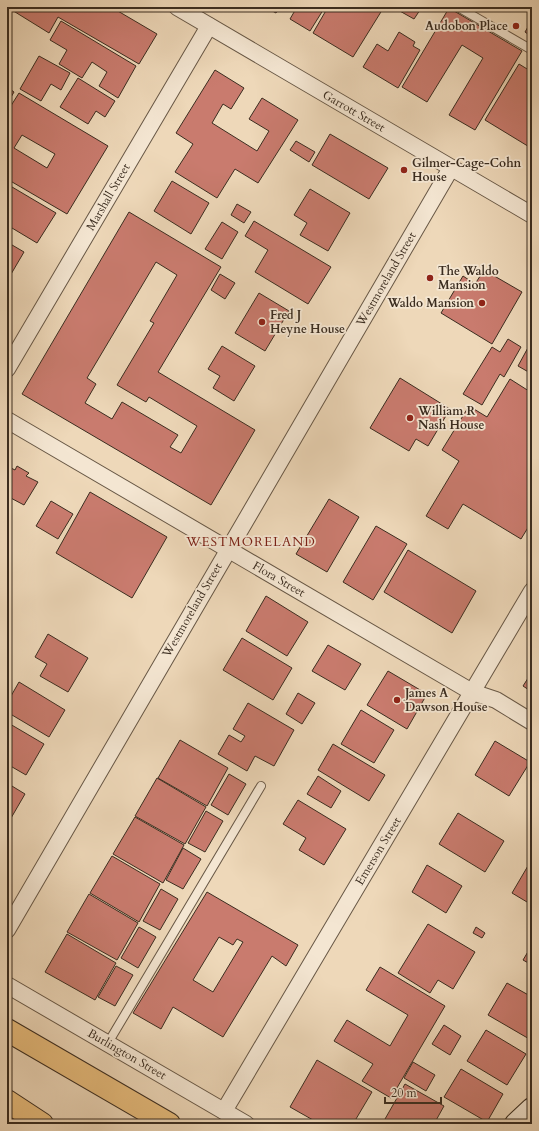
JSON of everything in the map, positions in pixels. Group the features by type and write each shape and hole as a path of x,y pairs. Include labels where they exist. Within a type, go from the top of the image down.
{"highway":[{"path":"7,1030 169,1124"},
{"path":"7,1102 42,1124"}],"street":[{"name":"Garrott Street","path":"177,7 532,215"},
{"name":"Marshall Street","path":"7,369 209,26"},
{"name":"Westmoreland Street","path":"7,930 451,168"},
{"name":"Flora Street","path":"7,420 472,692 496,700 532,722"},
{"name":"Emerson Street","path":"224,1111 532,591"},
{"name":"Burlington Street","path":"7,985 246,1124"},
{"path":"516,1124 532,1109"}],"lane":[{"path":"458,7 532,50"},
{"path":"108,1043 260,786"}],"building":[{"path":"7,7 111,7 157,34 139,64 58,17 49,33"},
{"path":"265,7 280,7 276,13"},
{"path":"297,7 325,7 310,31 290,19"},
{"path":"328,7 384,7 353,57 313,33"},
{"path":"400,7 422,7 414,19 398,10"},
{"path":"449,8 522,51 475,130 449,115 483,58 462,45 427,102 402,87"},
{"path":"7,15 11,17 7,25"},
{"path":"532,20 532,37 525,32"},
{"path":"61,21 136,66 118,98 99,86 107,72 92,62 82,78 59,64 67,50 50,40"},
{"path":"399,32 415,42 413,46 420,50 398,88 363,67 377,44 388,51"},
{"path":"39,56 70,73 61,90 51,84 41,101 20,89"},
{"path":"519,64 532,72 531,148 485,120"},
{"path":"215,70 244,88 231,109 223,104 212,123 257,151 269,131 249,119 262,98 298,120 258,183 235,169 217,198 175,172 193,144 176,133"},
{"path":"78,78 115,101 105,117 96,111 88,124 60,107"},
{"path":"7,87 14,92 7,104"},
{"path":"19,93 108,146 67,214 7,179 7,112","holes":["22,135 55,154 47,168 14,148"]},
{"path":"330,134 388,168 369,199 312,165"},
{"path":"296,141 315,152 309,162 290,150"},
{"path":"172,181 209,203 191,234 154,211"},
{"path":"7,184 56,213 37,243 7,225"},
{"path":"310,189 350,213 328,251 300,235 307,223 294,215"},
{"path":"237,204 251,212 244,223 231,215"},
{"path":"129,212 221,267 158,372 255,430 211,505 22,394","holes":["156,262 177,275 150,321 154,323 117,385 146,402 149,397 197,426 181,453 170,447 178,435 122,402 112,419 85,403 96,384 87,378"]},
{"path":"254,221 331,267 308,304 255,272 268,250 245,236"},
{"path":"222,222 238,232 222,259 205,249"},
{"path":"7,242 24,252 7,281"},
{"name":"Waldo Mansion","path":"484,270 522,292 492,344 441,313 463,276 475,284"},
{"path":"220,274 235,283 225,299 211,290"},
{"name":"Fred J Heyne House","path":"259,293 289,311 265,351 235,333"},
{"path":"532,334 532,343 528,341"},
{"path":"508,339 521,347 504,377 500,374 482,405 463,394 492,347 500,352"},
{"path":"530,344 532,345 532,374 518,366"},
{"path":"222,346 255,366 234,401 213,388 220,376 208,369"},
{"name":"William R Nash House","path":"400,378 450,409 428,446 416,439 409,451 370,428"},
{"path":"510,379 532,393 532,521 521,539 463,504 448,529 426,516 459,461 442,450 469,406 487,417"},
{"path":"7,466 15,470 17,466 29,473 26,476 38,482 24,505 7,496"},
{"path":"90,492 167,537 132,598 56,553"},
{"path":"329,499 359,517 327,572 296,554"},
{"path":"51,501 73,514 58,539 36,526"},
{"path":"376,526 407,544 373,600 343,582"},
{"path":"408,550 476,591 452,633 384,592"},
{"path":"266,596 308,622 287,656 246,631"},
{"path":"48,634 88,658 68,692 40,676 47,664 35,657"},
{"path":"242,638 292,668 273,700 223,670"},
{"path":"328,645 361,664 345,690 312,671"},
{"name":"James A Dawson House","path":"388,671 427,694 407,729 367,705"},
{"path":"532,672 532,692 523,686"},
{"path":"19,682 65,710 49,737 7,712 7,703"},
{"path":"298,693 315,703 302,724 286,714"},
{"path":"248,703 294,730 274,766 255,756 247,771 218,754 229,735 241,742 245,736 233,729"},
{"path":"361,710 394,730 374,763 341,744"},
{"path":"10,724 44,744 26,775 7,764 7,728"},
{"path":"180,740 228,768 207,806 158,778"},
{"path":"495,741 530,762 509,796 475,775"},
{"path":"333,744 385,775 369,801 318,770"},
{"path":"229,774 246,784 228,815 211,805"},
{"path":"318,776 341,791 331,808 307,794"},
{"path":"157,778 206,807 185,844 135,816"},
{"path":"7,783 25,794 7,825"},
{"path":"298,800 346,829 324,865 299,850 306,838 283,824"},
{"path":"206,811 223,821 205,852 188,843"},
{"path":"458,813 504,841 485,872 439,844"},
{"path":"135,817 184,845 163,883 113,854"},
{"path":"183,848 201,859 183,889 166,880"},
{"path":"112,856 160,884 139,922 90,893"},
{"path":"532,859 532,905 512,893"},
{"path":"427,865 462,886 446,913 412,892"},
{"path":"161,889 178,899 160,930 143,921"},
{"path":"207,892 298,945 286,966 272,956 223,1037 173,1007 161,1029 133,1013","holes":["219,937 233,945 237,939 243,942 213,992 193,980"]},
{"path":"89,894 138,923 117,960 67,932"},
{"path":"428,924 475,952 453,989 438,980 430,993 398,973"},
{"path":"139,927 156,937 138,968 121,958"},
{"path":"476,927 485,933 482,938 473,933"},
{"path":"67,934 116,963 95,1000 45,972"},
{"path":"532,945 532,965 523,960"},
{"path":"116,966 133,975 115,1006 98,997"},
{"path":"380,967 445,1006 391,1098 362,1081 373,1064 334,1041 347,1020 390,1046 408,1015 366,990"},
{"path":"507,983 532,997 531,1040 488,1015"},
{"path":"444,1025 461,1036 450,1055 432,1044"},
{"path":"486,1030 526,1054 507,1085 467,1061"},
{"path":"317,1060 372,1092 353,1124 343,1124 339,1121 337,1124 320,1124 290,1107"},
{"path":"413,1062 435,1075 426,1091 404,1078"},
{"path":"461,1069 503,1094 487,1122 444,1097"},
{"path":"405,1084 444,1106 434,1124 395,1124 385,1119"}],"place":[{"name":"Audobon Place","path":"516,26"},
{"name":"Gilmer-Cage-Cohn House","path":"404,170"},
{"name":"The Waldo Mansion","path":"430,278"},
{"name":"Waldo Mansion","path":"482,303"},
{"name":"Fred J Heyne House","path":"262,322"},
{"name":"William R Nash House","path":"410,418"},
{"name":"James A Dawson House","path":"397,700"}],"district":[{"name":"WESTMORELAND","path":"251,542"}]}
